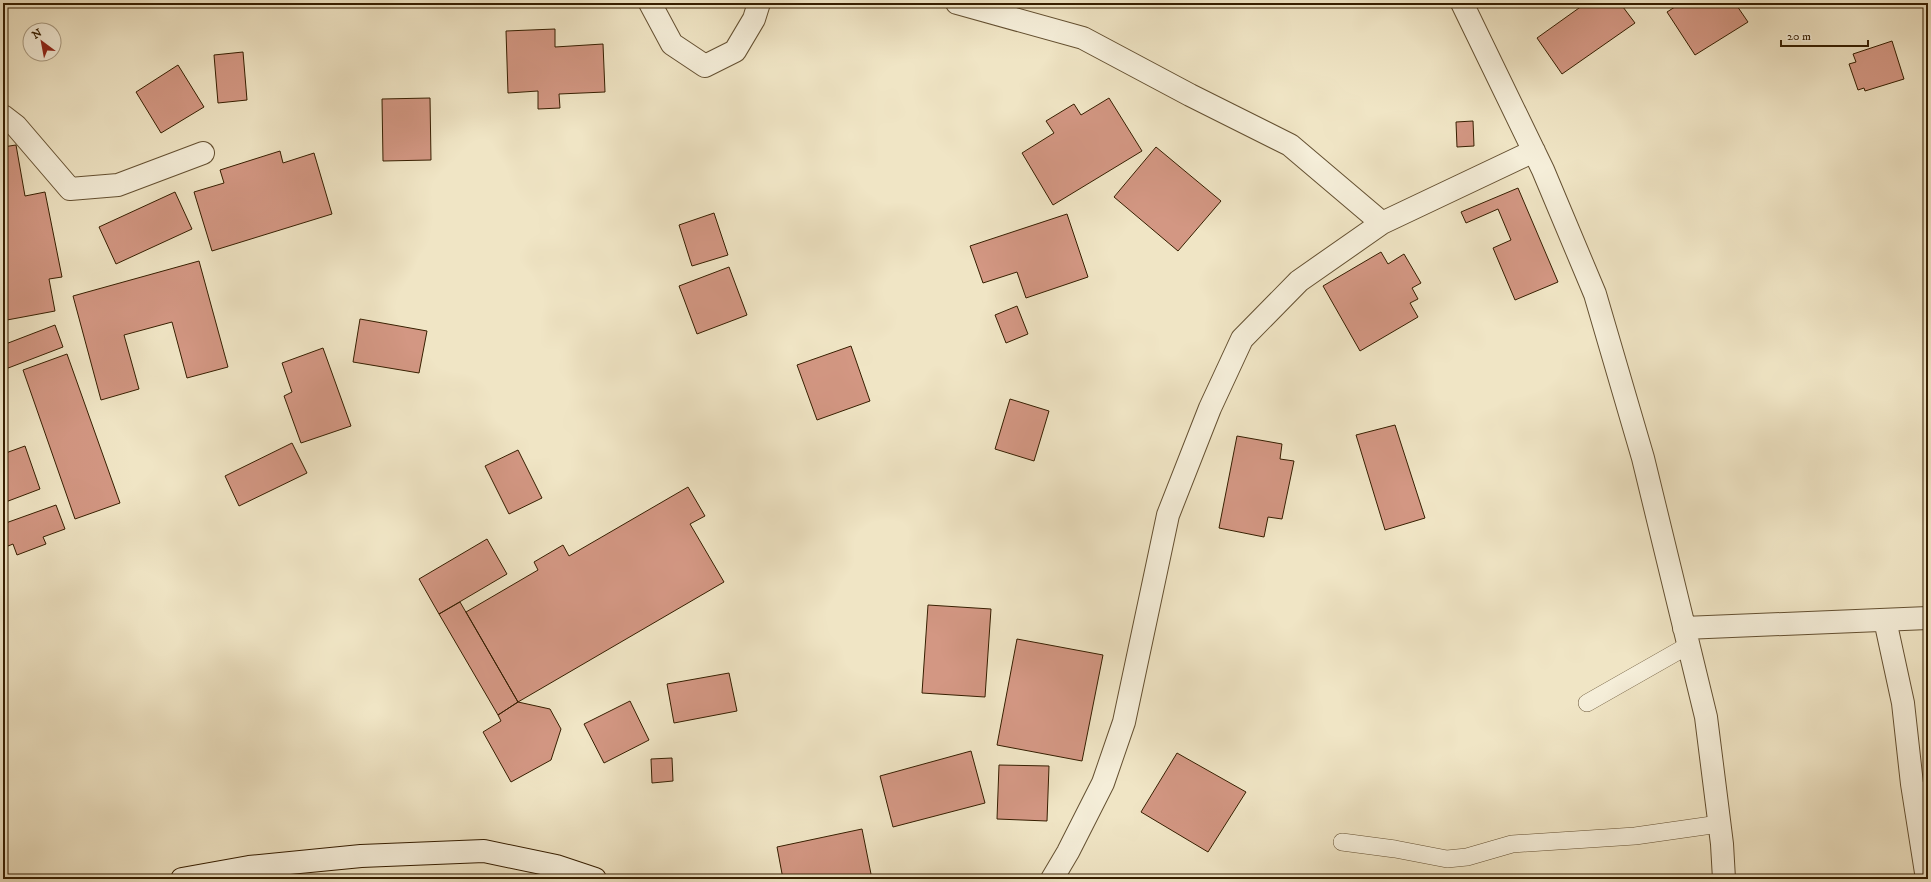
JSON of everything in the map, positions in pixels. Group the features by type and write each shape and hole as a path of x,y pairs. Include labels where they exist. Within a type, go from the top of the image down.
{"street":[{"path":"650,3 672,44 705,66 735,51 754,19 759,3"},
{"path":"956,3 1083,38 1190,95 1290,145 1382,223"},
{"path":"1462,3 1534,151 1595,294 1644,458 1706,717 1720,824 1724,879"},
{"path":"3,116 16,126 70,189 118,185 202,153"},
{"path":"1052,879 1068,852 1103,783 1124,722 1168,515 1210,408 1242,339 1299,281 1382,223 1534,151"},
{"path":"1686,636 1928,618"},
{"path":"1885,620 1903,703 1912,784 1927,879"},
{"path":"182,879 249,867 354,856 484,851 556,866 595,879"}],"lane":[{"path":"1587,703 1686,636"},
{"path":"1342,842 1395,849 1447,859 1467,857 1512,844 1635,836 1720,824"}],"building":[{"path":"1586,3 1620,3 1635,23 1562,74 1537,38"},
{"path":"1681,3 1735,3 1748,22 1695,55 1667,12"},
{"path":"555,29 555,47 603,44 605,92 559,94 560,108 538,109 538,91 508,93 506,31"},
{"path":"1892,41 1904,79 1865,91 1864,88 1858,90 1849,64 1856,62 1853,54"},
{"path":"243,52 247,100 218,103 214,55"},
{"path":"178,65 204,107 161,133 136,92"},
{"path":"430,98 431,160 383,161 382,99"},
{"path":"1109,98 1142,151 1053,205 1022,153 1054,133 1046,121 1074,104 1081,115"},
{"path":"1473,121 1474,146 1457,147 1456,122"},
{"path":"16,145 25,196 45,192 62,277 49,279 55,311 7,320 3,300 3,292 7,291 3,269 3,147"},
{"path":"1156,147 1221,201 1178,251 1114,197"},
{"path":"280,151 283,163 314,153 332,214 212,251 194,192 224,183 220,170"},
{"path":"1518,188 1558,282 1515,300 1493,248 1511,240 1498,209 1466,223 1461,212"},
{"path":"175,192 192,229 116,264 99,227"},
{"path":"714,213 728,255 692,266 679,225"},
{"path":"1067,214 1088,277 1026,298 1017,272 983,283 970,246"},
{"path":"1381,252 1388,264 1404,254 1421,283 1412,288 1418,299 1410,303 1418,317 1360,351 1323,286"},
{"path":"199,261 228,367 187,378 172,322 124,335 139,389 101,400 73,296"},
{"path":"729,267 747,315 697,334 679,286"},
{"path":"1017,306 1028,334 1006,343 995,315"},
{"path":"360,319 427,331 419,373 353,362"},
{"path":"55,325 63,347 3,370 3,345"},
{"path":"851,346 870,401 817,420 797,365"},
{"path":"323,348 351,426 301,443 284,396 292,392 282,363"},
{"path":"67,354 120,503 75,519 23,370"},
{"path":"1010,399 1049,411 1034,461 995,449"},
{"path":"1395,425 1425,518 1385,530 1356,435"},
{"path":"1237,436 1282,444 1280,459 1294,461 1282,519 1268,517 1264,537 1219,528"},
{"path":"292,443 307,473 239,506 225,476"},
{"path":"25,446 40,489 3,503 3,454"},
{"path":"518,450 542,498 509,514 485,466"},
{"path":"688,487 705,516 690,524 724,582 518,702 466,612 538,570 534,562 563,545 569,556"},
{"path":"56,505 65,529 43,537 46,544 17,555 13,544 3,548 3,524"},
{"path":"487,539 507,574 439,614 419,579"},
{"path":"460,602 518,702 498,715 439,614"},
{"path":"928,605 991,609 985,697 922,693"},
{"path":"1017,639 1103,655 1082,761 997,745"},
{"path":"729,673 737,711 674,723 667,684"},
{"path":"630,701 649,740 604,763 584,724"},
{"path":"518,702 550,709 561,729 551,760 511,782 483,732 501,721 498,715"},
{"path":"971,751 985,803 893,827 880,776"},
{"path":"1177,753 1246,792 1208,852 1141,812"},
{"path":"672,758 673,781 652,783 651,759"},
{"path":"999,765 1049,766 1047,821 997,819"},
{"path":"862,829 872,879 783,879 777,847"}]}
